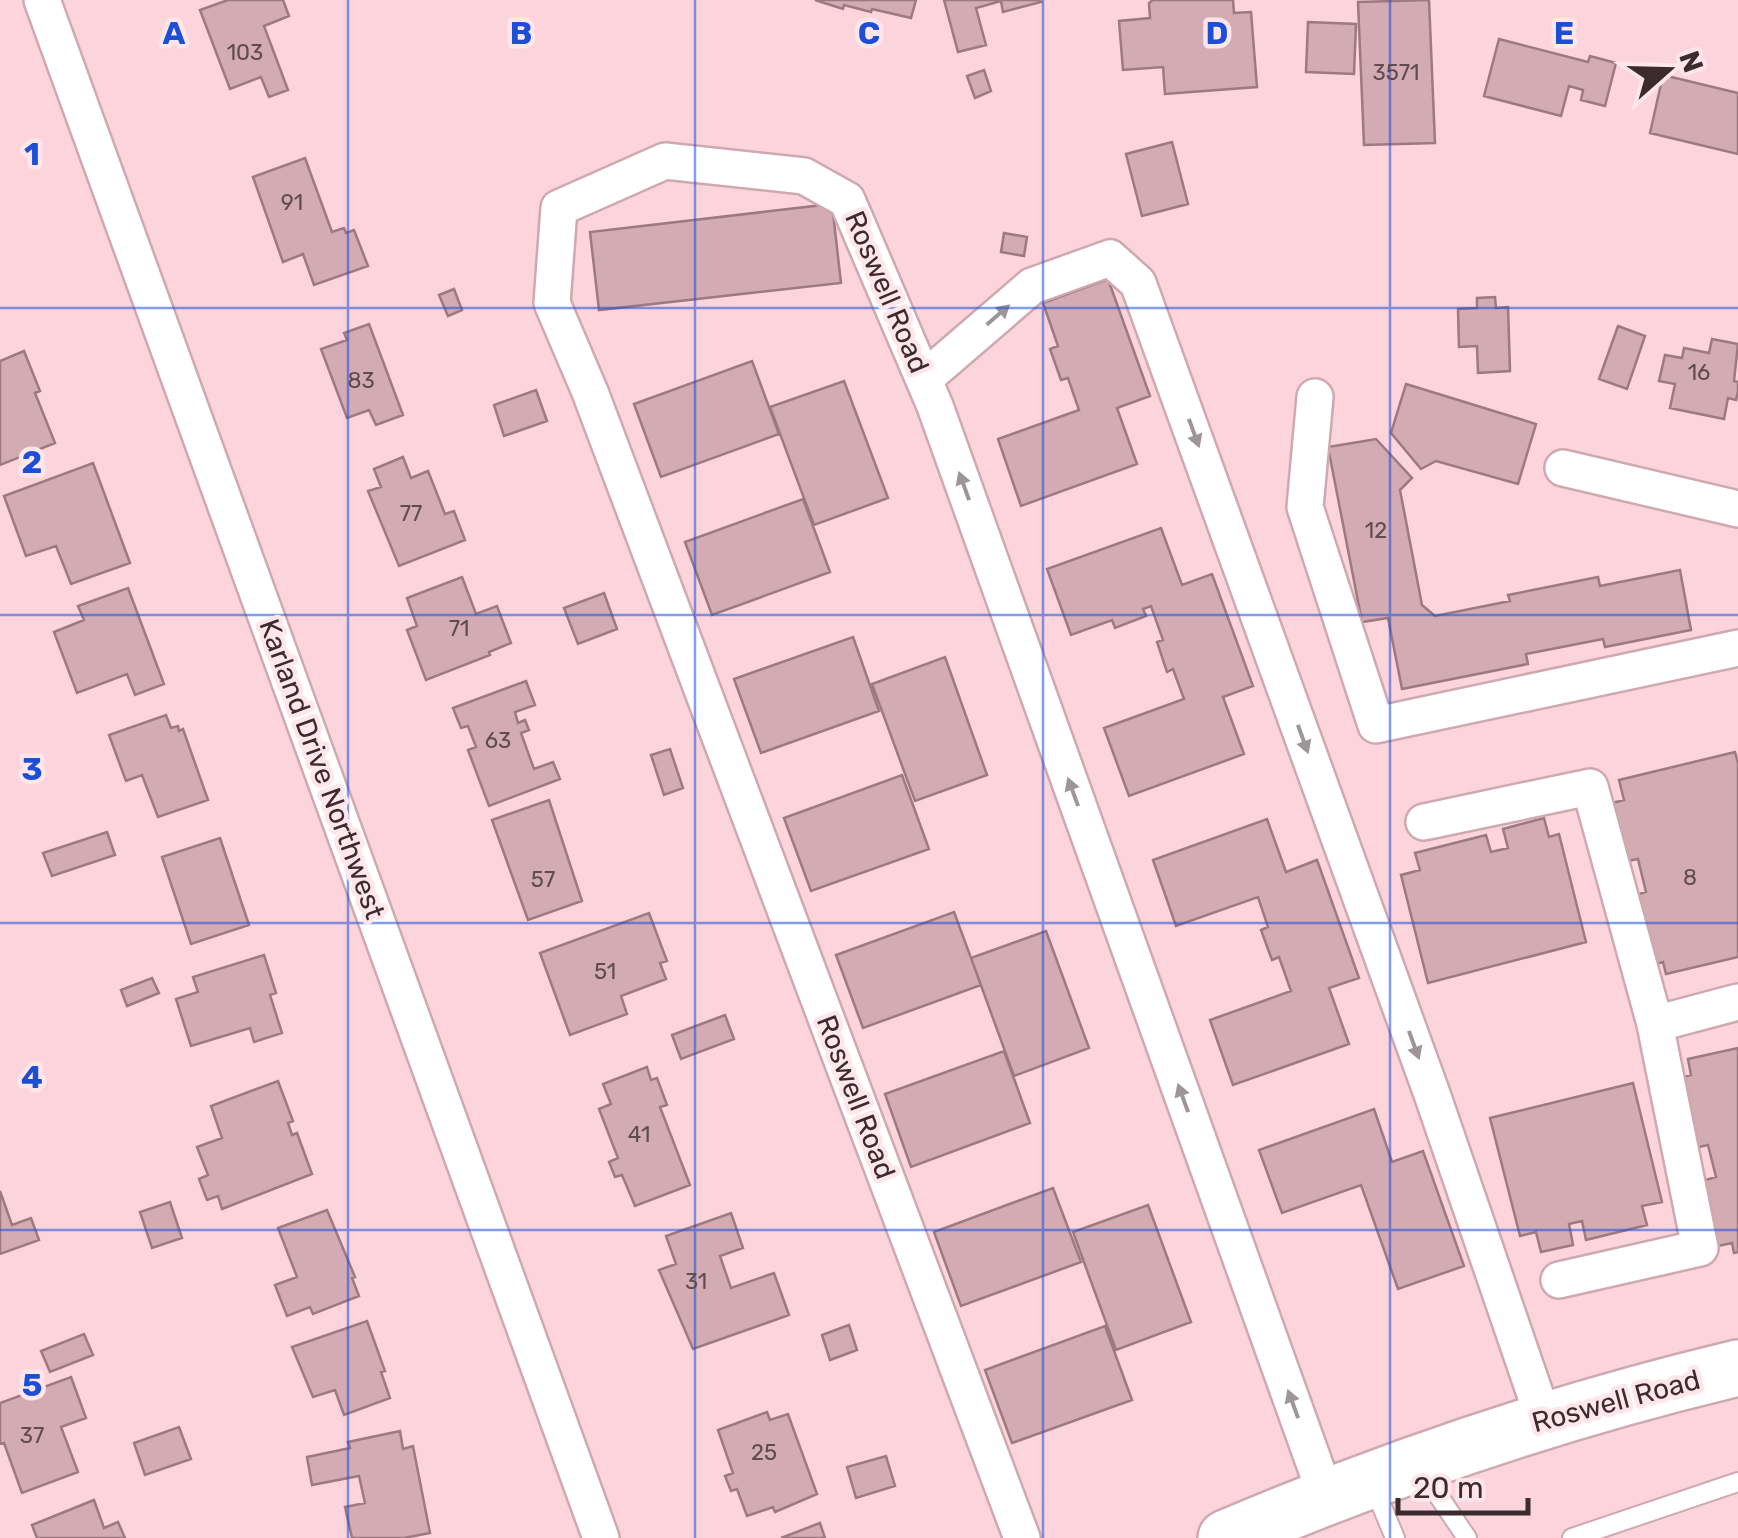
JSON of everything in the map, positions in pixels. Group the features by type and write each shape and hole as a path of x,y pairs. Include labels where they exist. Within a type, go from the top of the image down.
{"main road":[{"name":"Roswell Road","path":"1226,1538 1371,1479 1544,1420 1616,1397 1738,1368"}],"street":[{"name":"Karland Drive Northwest","path":"42,0 601,1538"},
{"name":"Roswell Road","path":"1022,1538 590,392 552,302 559,208 666,162 804,176 847,200 924,378 1371,1479"},
{"path":"924,378 1032,286 1110,258 1138,283 1432,1094 1544,1420"},
{"path":"1316,398 1305,507 1376,725 1738,648"},
{"path":"1562,468 1738,510"},
{"path":"1424,822 1590,788 1655,1024 1700,1248 1558,1280"},
{"path":"1655,1024 1738,1002"}],"lane":[{"path":"1371,1479 1395,1538"},
{"path":"1371,1479 1467,1538"},
{"path":"1572,1538 1738,1482"}],"building":[{"path":"228,0 283,0 289,16 264,26 288,90 269,97 261,77 230,89 200,10"},
{"path":"815,0 916,0 911,18 844,5 843,9"},
{"path":"944,0 1040,0 1041,2 1003,12 1001,1 976,8 986,45 958,52"},
{"path":"1233,0 1234,13 1251,12 1257,87 1165,94 1163,67 1123,70 1119,21 1150,18 1149,3"},
{"path":"1429,0 1435,143 1364,145 1358,2"},
{"path":"1308,22 1356,24 1354,74 1306,72"},
{"path":"1499,39 1588,62 1590,56 1616,63 1605,106 1581,100 1583,90 1569,86 1561,116 1484,96"},
{"path":"984,70 991,91 975,98 967,76"},
{"path":"1663,75 1738,93 1738,154 1650,133"},
{"path":"1172,142 1188,204 1142,216 1126,154"},
{"path":"305,158 332,232 354,230 368,266 314,285 303,254 283,262 253,177"},
{"path":"832,204 841,283 599,310 590,232"},
{"path":"1004,233 1027,237 1024,256 1001,252"},
{"path":"1108,279 1150,396 1117,408 1137,464 1021,506 998,439 1079,410 1068,378 1061,380 1050,349 1058,346 1043,303"},
{"path":"454,289 462,310 448,316 439,295"},
{"path":"1495,297 1496,308 1508,307 1510,371 1478,373 1477,346 1459,347 1458,309 1477,308 1477,298"},
{"path":"369,324 403,415 376,425 369,410 347,418 321,349 347,340 344,333"},
{"path":"1618,326 1645,336 1627,389 1599,379"},
{"path":"1712,339 1738,344 1734,381 1738,382 1738,391 1736,400 1728,398 1724,419 1670,408 1675,384 1659,381 1665,355 1682,358 1684,348 1709,353"},
{"path":"24,351 55,443 0,465 0,361"},
{"path":"752,361 779,434 661,477 634,404"},
{"path":"844,381 888,498 814,525 770,407"},
{"path":"1406,384 1536,424 1518,484 1436,461 1421,469 1391,433"},
{"path":"536,390 547,421 504,436 494,405"},
{"path":"1376,439 1412,478 1400,490 1422,605 1435,616 1510,601 1508,595 1598,577 1600,586 1680,570 1691,630 1605,647 1603,639 1526,654 1528,664 1402,689 1388,618 1362,622 1328,447"},
{"path":"403,457 411,478 428,471 445,514 454,511 465,540 399,566 368,491 381,487 374,469"},
{"path":"93,463 130,563 71,584 56,546 26,556 4,496"},
{"path":"803,499 830,572 712,615 685,542"},
{"path":"1161,528 1182,585 1212,574 1253,686 1223,697 1244,754 1129,796 1104,728 1184,699 1173,669 1167,672 1157,642 1163,640 1151,606 1143,609 1146,616 1115,628 1112,620 1071,635 1047,569"},
{"path":"462,577 476,614 497,606 511,643 426,680 407,630 417,626 407,598"},
{"path":"128,588 164,684 135,695 127,674 77,693 54,632 84,620 78,606"},
{"path":"604,593 617,629 578,644 564,608"},
{"path":"853,637 879,711 761,753 734,679"},
{"path":"945,657 987,775 915,801 872,684"},
{"path":"526,681 535,705 515,712 518,723 525,720 529,730 521,733 534,769 553,762 560,779 489,806 468,750 476,747 468,726 461,728 453,708"},
{"path":"166,715 171,728 183,729 208,800 158,817 142,775 126,781 109,735"},
{"path":"670,749 683,788 664,795 651,755"},
{"path":"1735,752 1738,957 1666,974 1663,962 1649,966 1632,896 1646,892 1638,859 1622,862 1608,804 1624,800 1619,780"},
{"path":"902,775 929,849 811,891 784,818"},
{"path":"549,800 582,901 528,920 492,820"},
{"path":"1544,818 1549,837 1559,834 1586,942 1428,983 1401,875 1420,870 1415,853 1486,835 1491,852 1508,848 1503,829"},
{"path":"1267,819 1286,872 1317,860 1359,978 1329,988 1349,1044 1233,1085 1210,1020 1291,991 1279,957 1272,960 1261,930 1268,927 1258,897 1176,926 1153,860"},
{"path":"107,832 115,855 52,876 43,853"},
{"path":"220,838 249,925 191,944 162,857"},
{"path":"954,912 981,985 863,1028 836,955"},
{"path":"649,913 667,961 660,963 666,979 621,996 627,1014 570,1035 540,953"},
{"path":"1046,931 1089,1048 1014,1076 971,958"},
{"path":"264,955 276,993 270,995 282,1033 254,1042 250,1028 191,1046 176,999 198,992 193,977"},
{"path":"152,978 159,993 127,1006 121,990"},
{"path":"725,1015 734,1039 681,1059 672,1035"},
{"path":"1738,1048 1738,1252 1734,1253 1732,1243 1718,1246 1702,1181 1716,1177 1708,1145 1694,1148 1677,1078 1691,1075 1688,1059"},
{"path":"1004,1051 1030,1123 911,1167 885,1094"},
{"path":"647,1067 651,1080 657,1078 667,1105 660,1107 690,1185 635,1206 622,1175 615,1177 609,1162 618,1158 599,1109 611,1104 603,1084"},
{"path":"278,1081 293,1121 288,1123 292,1135 297,1133 312,1174 222,1209 218,1196 207,1200 199,1179 208,1175 197,1147 222,1138 211,1106"},
{"path":"1633,1083 1662,1202 1642,1206 1647,1225 1586,1240 1582,1221 1569,1224 1573,1245 1541,1252 1536,1232 1520,1236 1490,1118"},
{"path":"1374,1109 1392,1162 1423,1151 1464,1266 1398,1289 1361,1185 1282,1213 1259,1150"},
{"path":"1053,1188 1081,1262 961,1306 934,1232"},
{"path":"0,1191 12,1225 31,1218 39,1240 0,1254"},
{"path":"170,1202 182,1238 152,1248 140,1212"},
{"path":"1148,1205 1191,1322 1116,1350 1073,1232"},
{"path":"327,1210 359,1296 313,1314 310,1307 287,1316 275,1285 297,1277 278,1228"},
{"path":"731,1213 743,1248 720,1256 731,1288 774,1273 789,1315 693,1349 659,1270 676,1264 666,1236"},
{"path":"367,1321 390,1398 344,1415 335,1390 313,1397 292,1347"},
{"path":"849,1325 857,1350 830,1360 822,1335"},
{"path":"1105,1326 1132,1400 1012,1443 985,1370"},
{"path":"84,1334 93,1355 50,1372 41,1351"},
{"path":"71,1377 86,1418 61,1427 78,1472 22,1493 4,1443 0,1444 0,1403"},
{"path":"767,1412 770,1420 788,1414 817,1494 775,1512 773,1507 747,1516 737,1489 731,1491 725,1476 733,1473 718,1430"},
{"path":"179,1427 191,1459 145,1475 134,1443"},
{"path":"400,1431 403,1449 413,1446 430,1533 404,1538 352,1538 345,1507 365,1503 359,1476 312,1485 307,1457 350,1448 348,1442"},
{"path":"886,1456 895,1486 856,1498 847,1467"},
{"path":"94,1500 104,1528 118,1522 125,1538 37,1538 32,1525"},
{"path":"820,1523 825,1538 781,1538"}]}
